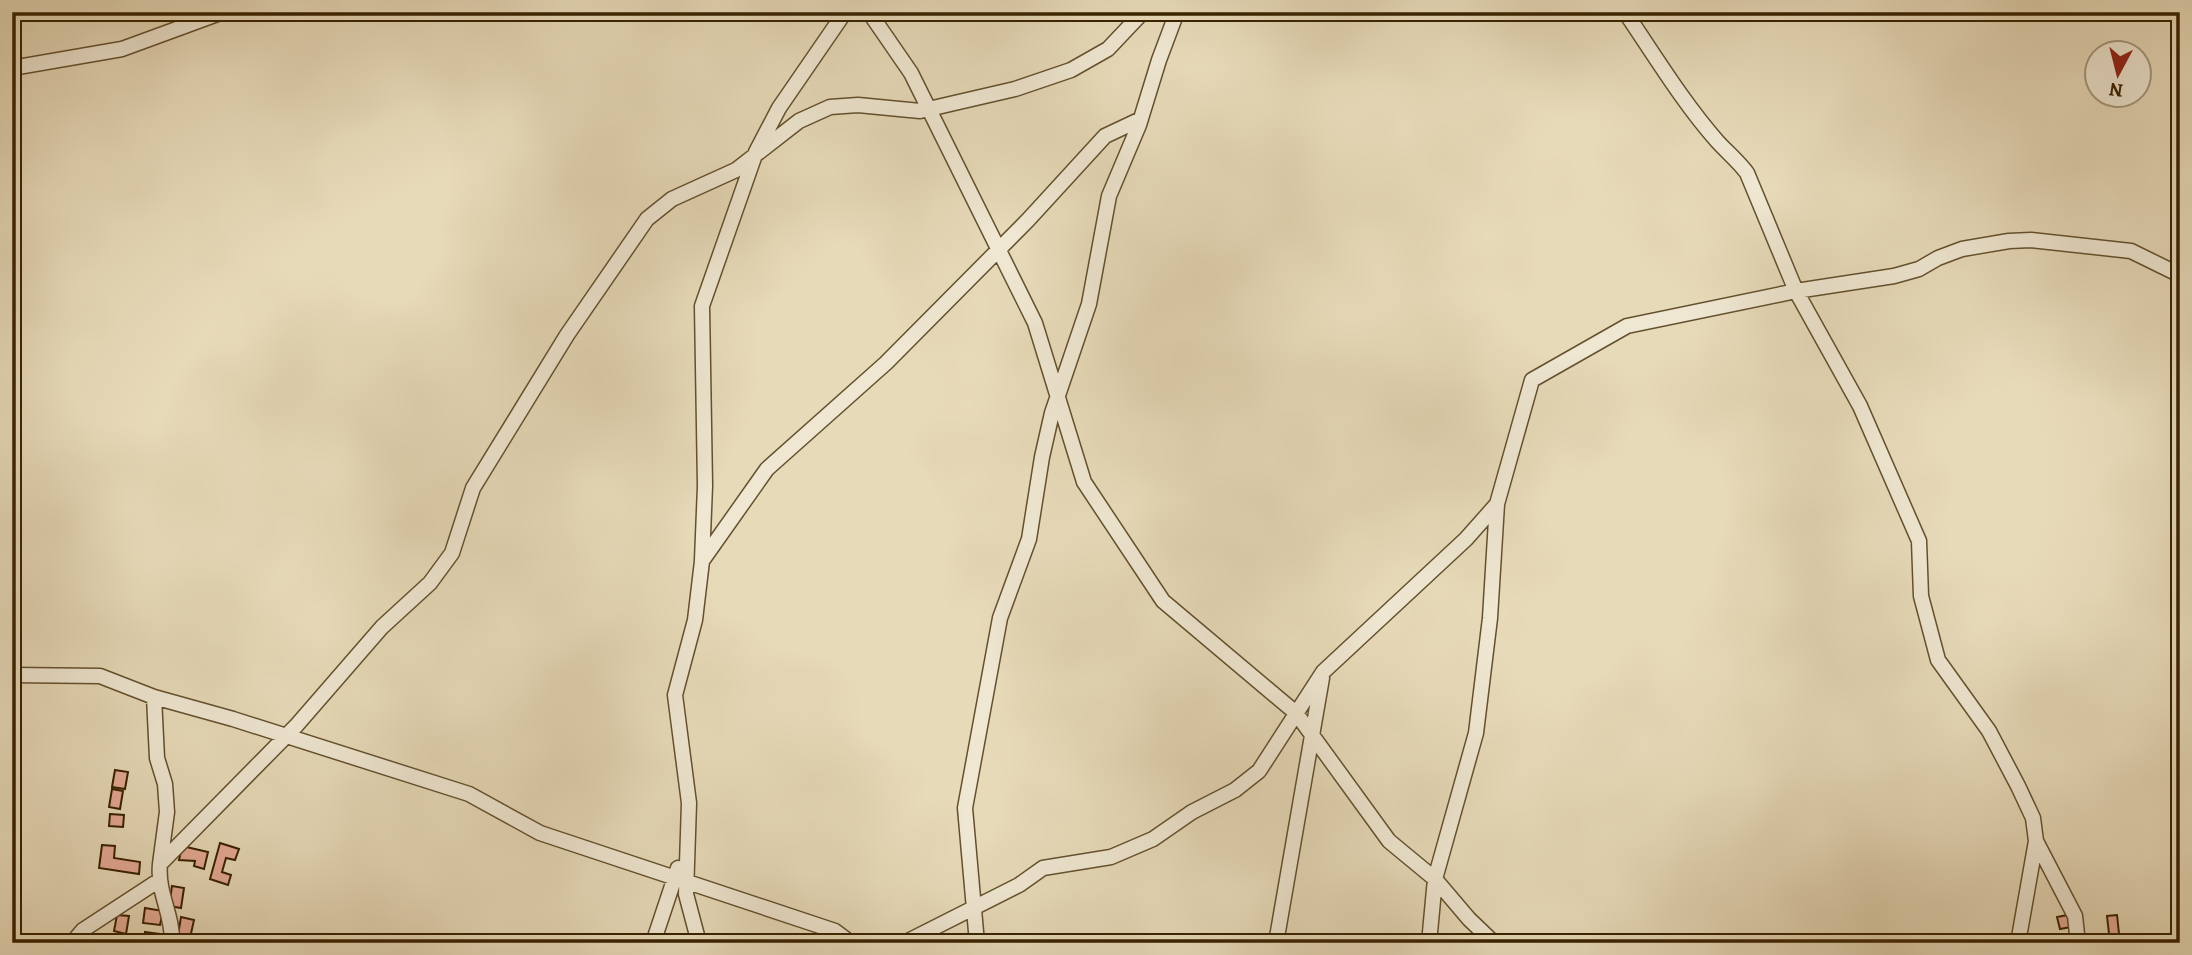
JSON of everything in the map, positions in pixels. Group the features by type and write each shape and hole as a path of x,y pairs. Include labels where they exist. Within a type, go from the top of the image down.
{"street":[{"path":"12,68 122,49 223,12"},
{"path":"653,943 680,878 687,851 689,803 675,695 695,620 702,561 705,486 702,306 756,152 779,108 845,12"},
{"path":"869,12 911,73 1035,323 1084,482 1163,601 1296,713 1389,841 1436,879 1469,919 1494,943"},
{"path":"160,864 296,726 382,627 430,583 452,553 472,488 567,335 647,219 672,199 736,170 799,121 830,107 858,105 920,111 1015,89 1071,70 1108,49 1143,12"},
{"path":"977,943 965,808 1000,618 1029,539 1042,457 1058,397 1089,304 1109,196 1141,119 1177,12"},
{"path":"1625,12 1665,73 1718,142 1740,162 1747,173 1796,291 1860,406 1919,541 1921,596 1938,660 1989,731 2033,818 2036,841 2018,943"},
{"path":"702,561 767,469 887,363 999,250 1105,136 1141,119"},
{"path":"1429,943 1436,879 1476,733 1490,618 1497,504 1532,380 1627,326 1796,291 1894,276 1962,249 2031,240 2131,251 2180,275"},
{"path":"904,943 1019,885 1043,869 1111,857 1153,839 1192,812 1235,790 1259,771 1323,672 1466,539 1497,504"},
{"path":"1276,943 1323,672"},
{"path":"12,675 100,676 154,697 285,735 469,794 540,833 835,931 851,943"},
{"path":"154,697 158,758 165,784 167,812 158,881 167,906 172,943"},
{"path":"2036,841 2075,916 2078,943"},
{"path":"680,878 699,943"},
{"path":"72,943 83,930 158,881"}],"building":[{"path":"115,770 128,772 125,789 112,787"},
{"path":"112,789 123,791 120,809 109,807"},
{"path":"110,814 124,815 123,827 109,826"},
{"path":"220,843 239,849 235,860 226,858 222,872 231,875 228,885 210,879"},
{"path":"102,845 115,846 114,858 140,862 139,874 99,868"},
{"path":"182,846 208,852 204,869 194,866 195,861 179,860"},
{"path":"172,886 184,888 181,908 169,906"},
{"path":"145,908 163,911 160,925 143,923"},
{"path":"117,915 129,916 126,934 114,931"},
{"path":"2068,915 2071,927 2060,929 2057,917"},
{"path":"2117,915 2120,943 2110,943 2107,916"},
{"path":"181,917 194,920 190,938 178,935"},
{"path":"145,932 161,934 160,943 145,942"},
{"path":"105,935 120,937 119,943 104,943"},
{"path":"2093,938 2106,939 2106,943 2093,943"}]}
